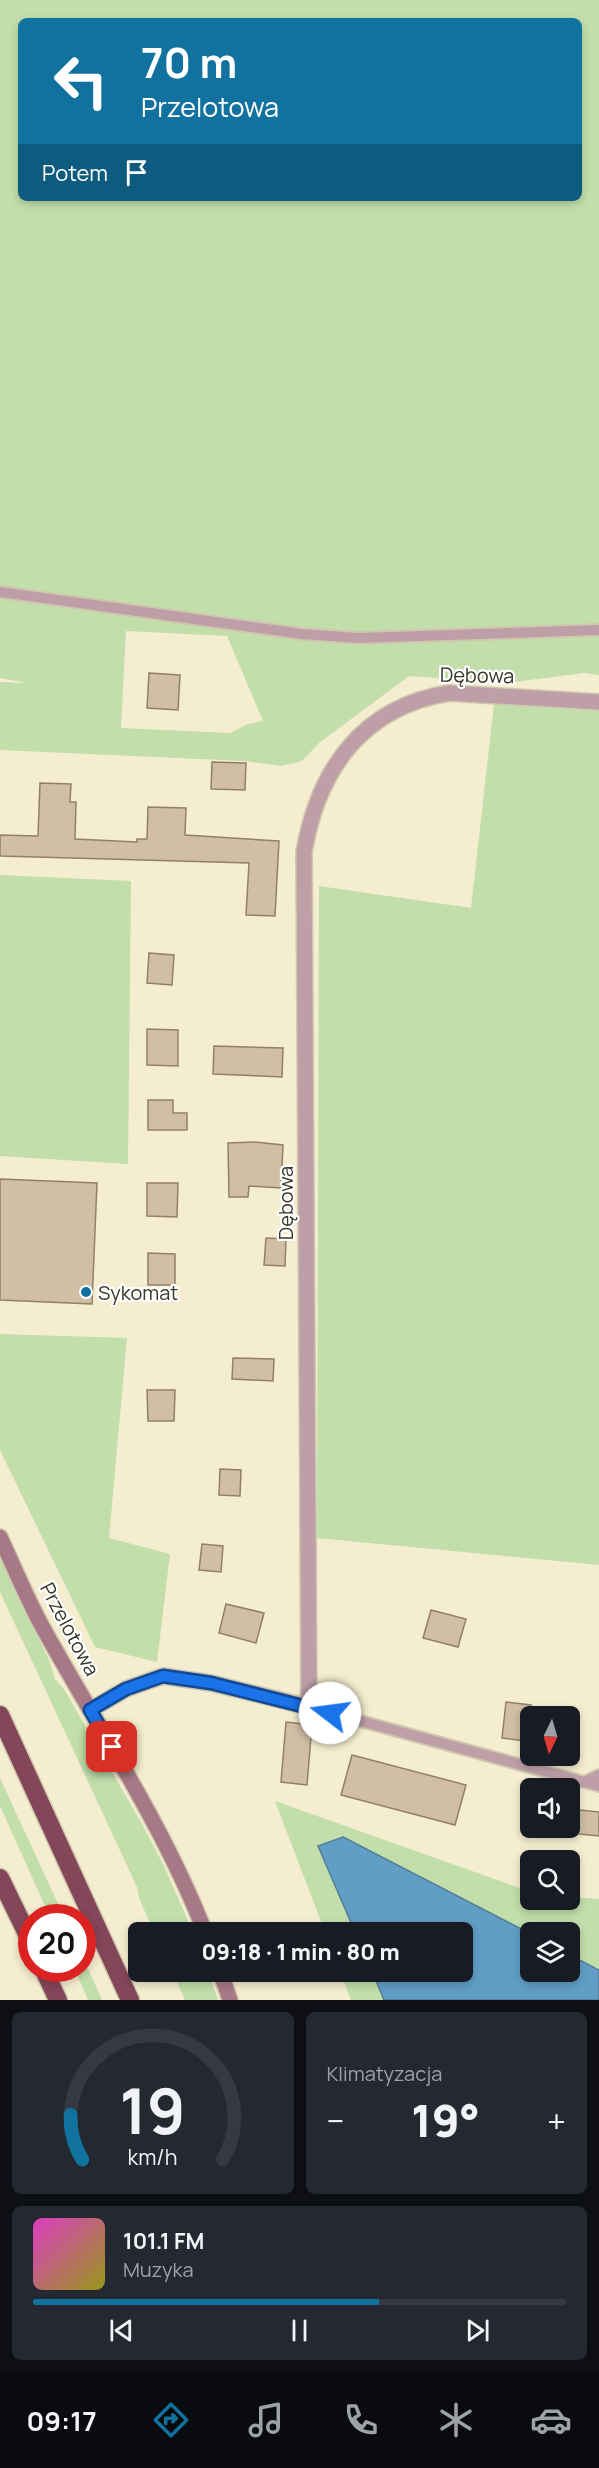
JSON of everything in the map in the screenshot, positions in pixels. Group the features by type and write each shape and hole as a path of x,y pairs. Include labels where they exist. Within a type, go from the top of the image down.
{"highway":[{"path":"0,1715 130,2000"},
{"path":"0,1878 18,1915"},
{"path":"50,1982 58,2000"}],"street":[{"name":"Dębowa","path":"309,1707 304,852 309,821 338,759 362,733 399,707 424,697 449,693 599,702"},
{"name":"Przelotowa","path":"0,1537 42,1626 144,1803 176,1866 201,1922"},
{"path":"90,1710 126,1689 163,1676 211,1683 309,1707"},
{"path":"224,1982 230,2000"}],"lane":[{"path":"0,592 302,634 358,638 599,630"},
{"path":"309,1707 599,1786"},
{"path":"584,1782 599,1775"}],"green space":[{"path":"0,0 599,0 599,675 584,673 506,683 409,676 319,743 302,761 282,766 244,761 0,750 0,682 28,683 0,678","holes":["126,631 227,636 263,721 248,724 230,733 121,728"]},
{"path":"494,704 599,711 599,1565 317,1538 319,886 471,908"},
{"path":"0,875 131,881 128,1164 0,1156"},
{"path":"0,1334 127,1338 109,1538 170,1554 157,1662 95,1647 0,1450"},
{"path":"0,1559 49,1660 55,1679 64,1689 142,1824 164,1866 189,1922 150,1922 139,1898 137,1887 0,1592"},
{"path":"0,1778 58,1904 44,1904 0,1806"},
{"path":"275,1801 520,1888 520,1910 580,1910 580,1898 599,1899 599,1970 580,1960 580,1922 520,1922 520,1928 343,1837 318,1846 351,1922 321,1922"},
{"path":"80,1982 94,1982 102,2000 88,2000"},
{"path":"177,1982 212,1982 218,2000 185,2000"},
{"path":"344,1982 377,1982 384,2000 351,2000"}],"water":[{"path":"343,1837 520,1928 520,1982 580,1982 580,1960 599,1970 599,2000 384,2000 377,1982 473,1982 473,1922 351,1922 318,1846"}],"building":[{"path":"149,673 180,675 178,710 147,708"},
{"path":"212,762 246,763 245,790 211,789"},
{"path":"40,783 71,784 70,802 76,802 75,839 137,842 137,839 147,839 148,807 186,808 185,835 279,841 275,916 246,915 249,863 0,856 0,835 38,836"},
{"path":"149,953 174,955 172,985 147,983"},
{"path":"147,1029 178,1030 178,1066 147,1065"},
{"path":"214,1046 283,1048 282,1077 213,1074"},
{"path":"148,1100 173,1100 173,1113 187,1113 187,1130 148,1130"},
{"path":"255,1142 283,1145 281,1188 249,1186 248,1197 229,1197 228,1143"},
{"path":"0,1179 97,1183 92,1304 0,1300"},
{"path":"147,1183 178,1183 177,1217 147,1216"},
{"path":"266,1238 286,1239 285,1266 264,1265"},
{"path":"148,1253 175,1254 175,1285 148,1285"},
{"path":"233,1358 274,1359 273,1381 232,1379"},
{"path":"147,1390 175,1390 174,1421 148,1421"},
{"path":"220,1469 241,1470 240,1496 219,1495"},
{"path":"202,1544 223,1546 221,1572 199,1570"},
{"path":"226,1604 264,1613 256,1643 219,1633"},
{"path":"431,1610 466,1619 458,1647 423,1638"},
{"path":"506,1702 531,1705 520,1706 520,1740 502,1738"},
{"path":"286,1722 312,1725 307,1785 281,1782"},
{"path":"352,1755 466,1785 455,1825 341,1795"},
{"path":"580,1810 599,1812 599,1836 580,1834"}],"place":[{"name":"Sykomat","path":"86,1292"}],"route":[{"path":"112,1747 90,1710 126,1689 163,1676 263,1694 330,1713"}]}
